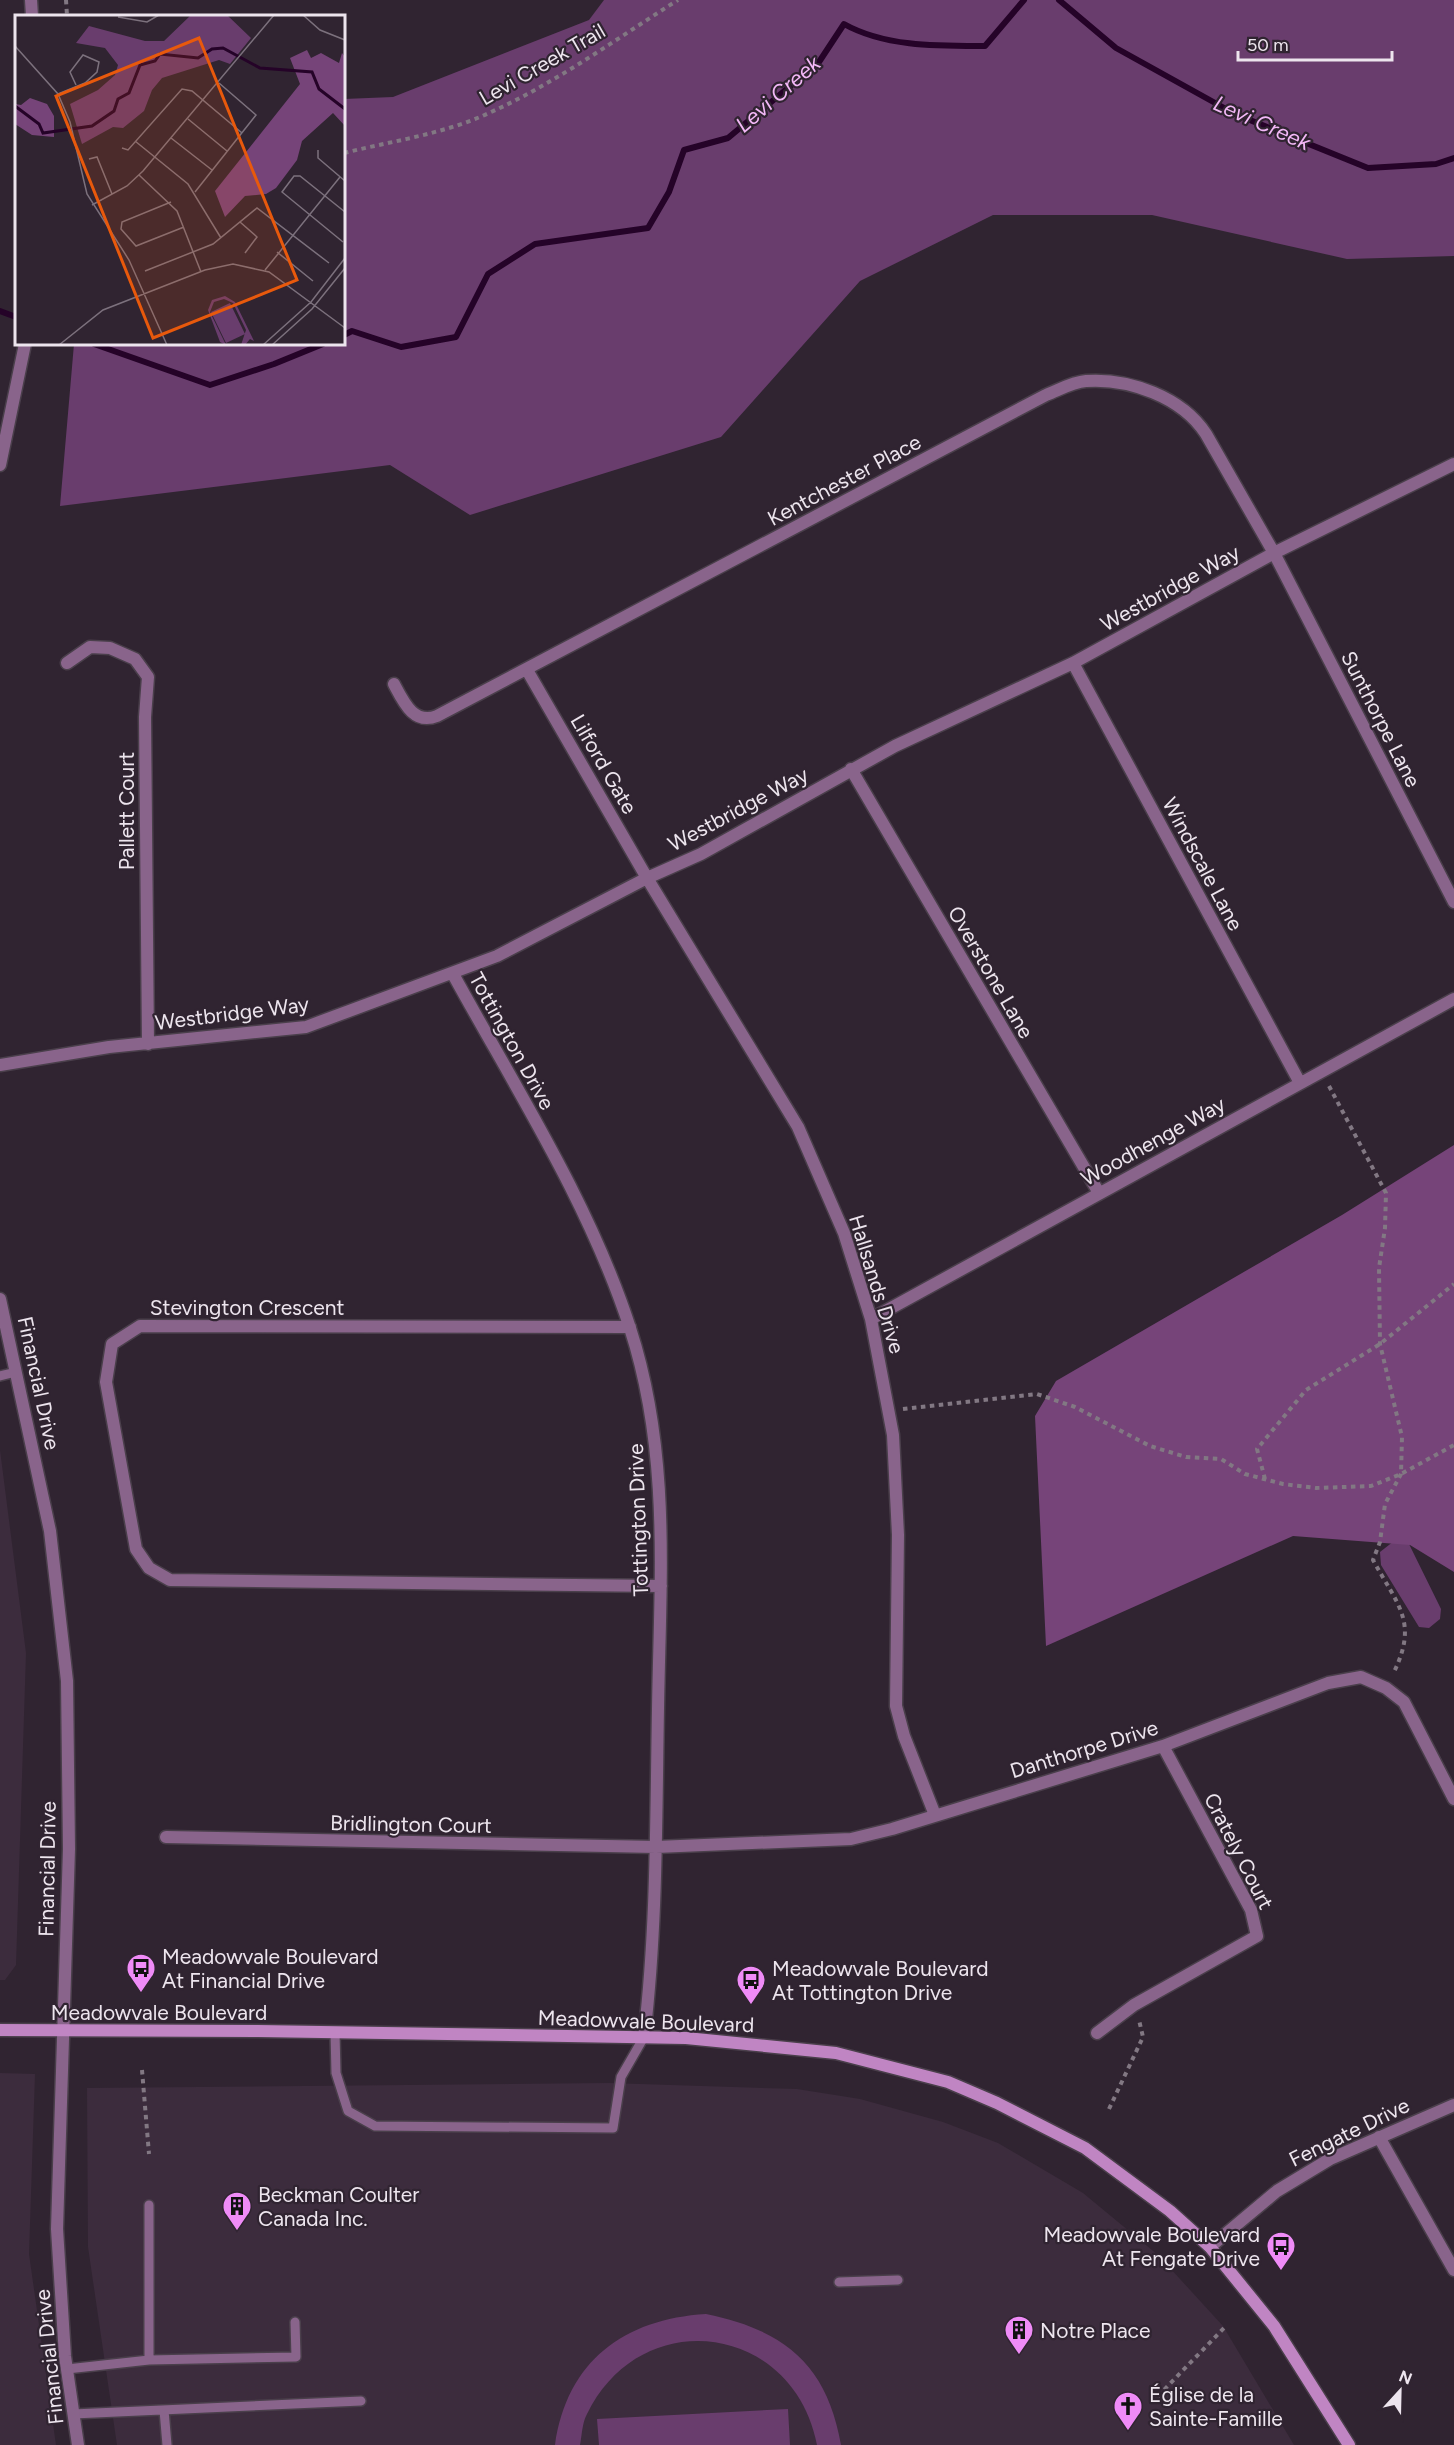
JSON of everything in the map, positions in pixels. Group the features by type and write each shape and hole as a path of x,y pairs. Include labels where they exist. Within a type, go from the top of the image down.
{"main road":[{"name":"Meadowvale Boulevard","path":"0,2030 686,2038 836,2053 948,2082 997,2103 1085,2148 1170,2211 1210,2247 1274,2326 1349,2445"}],"street":[{"path":"31,0 32,15"},
{"path":"0,465 21,373 25,345"},
{"name":"Kentchester Place","path":"394,684 409,711 419,718 429,719 527,670 1040,398 1085,381 1122,383 1157,395 1178,406 1197,421 1274,553"},
{"name":"Westbridge Way","path":"0,1065 148,1044 306,1026 497,956 648,878 701,854 895,746 1073,663 1274,553 1454,464"},
{"name":"Sunthorpe Lane","path":"1274,553 1454,902"},
{"name":"Pallett Court","path":"67,663 90,647 110,648 135,659 148,677 145,764 148,1044"},
{"name":"Windscale Lane","path":"1073,663 1300,1083"},
{"name":"Lilford Gate","path":"527,670 648,878"},
{"name":"Overstone Lane","path":"851,769 1099,1193"},
{"name":"Hallsands Drive","path":"648,878 798,1127 844,1233 871,1319 889,1410 898,1535 896,1706 904,1736 935,1815"},
{"name":"Tottington Drive","path":"453,974 578,1202 630,1327 656,1439 660,1485 661,1586 656,1847 649,1993 644,2037"},
{"name":"Woodhenge Way","path":"871,1319 1454,999"},
{"name":"Financial Drive","path":"0,1299 50,1531 67,1681 69,1849 61,2031 57,2229 67,2369 78,2445"},
{"name":"Stevington Crescent","path":"630,1327 140,1326 112,1344 106,1382 136,1549 149,1568 170,1580 661,1586"},
{"name":"Danthorpe Drive","path":"656,1847 851,1839 1162,1746 1328,1683 1360,1677 1386,1688 1404,1702 1454,1799"},
{"name":"Crately Court","path":"1097,2033 1134,2005 1257,1936 1251,1910 1162,1746"},
{"name":"Bridlington Court","path":"166,1837 656,1847"},
{"name":"Fengate Drive","path":"1210,2247 1277,2191 1330,2159 1454,2105"},
{"path":"1379,2137 1454,2270"}],"lane":[{"path":"0,1376 16,1372"},
{"path":"335,2033 336,2073 348,2111 375,2126 613,2128 621,2077 644,2037"},
{"path":"148,2205 149,2360"},
{"path":"839,2282 898,2280"},
{"path":"67,2369 149,2360 296,2357 296,2322"},
{"path":"73,2414 361,2401"},
{"path":"164,2410 167,2445"}],"path":[{"path":"66,0 67,15"},
{"name":"Levi Creek Trail","path":"345,153 451,128 488,114 530,93 678,0"},
{"path":"1321,1072 1386,1193 1385,1228 1379,1268 1380,1344 1402,1437 1401,1474 1385,1504 1380,1542 1373,1560 1406,1620 1406,1636 1399,1663 1386,1688"},
{"path":"1265,1479 1257,1449 1306,1390 1380,1344 1454,1284"},
{"path":"889,1410 1037,1394 1075,1407 1150,1446 1186,1457 1221,1459 1245,1474 1316,1488 1371,1486 1401,1474 1454,1446"},
{"path":"1109,2109 1143,2037 1134,2005"},
{"path":"142,2070 149,2154"},
{"path":"1158,2396 1226,2326"}],"shaded area":[{"path":"604,0 1454,0 1454,256 1347,259 1152,215 993,215 860,281 721,437 470,515 390,465 60,506 74,345 345,345 345,99 393,97 589,20"},
{"path":"1454,1145 1454,1572 1410,1545 1293,1536 1046,1646 1035,1416 1056,1381 1342,1215"},
{"path":"0,1450 26,1653 16,1965 5,1980 0,1980"},
{"path":"1394,1541 1409,1544 1441,1609 1440,1619 1429,1628 1419,1627 1381,1565 1380,1552"},
{"path":"0,2073 35,2074 29,2254 56,2445 0,2445"},
{"path":"609,2083 797,2089 860,2099 943,2122 998,2143 1083,2193 1158,2255 1223,2326 1294,2445 117,2445 88,2247 87,2088"},
{"path":"706,2314 758,2330 779,2341 798,2355 813,2372 825,2393 841,2445 817,2445 803,2404 779,2373 749,2352 714,2342 678,2343 643,2355 612,2378 587,2414 580,2445 555,2445 562,2415 572,2390 586,2368 604,2350 625,2335 650,2325 676,2318"},
{"path":"788,2409 790,2445 599,2445 597,2419"}],"waterway":[{"name":"Levi Creek","path":"345,334 352,331 401,347 456,337 488,274 535,244 648,228 669,192 684,150 728,138 819,62 844,24 860,32 912,44 985,46 1024,0"},
{"name":"Levi Creek","path":"1059,0 1116,48 1235,114 1368,168 1436,164 1454,158"},
{"name":"Levi Creek","path":"0,311 15,317"},
{"name":"Levi Creek","path":"97,345 210,385 274,364 321,345"}],"place":[{"name":"Meadowvale Boulevard At Financial Drive","path":"141,1994"},
{"name":"Meadowvale Boulevard At Tottington Drive","path":"751,2006"},
{"name":"Beckman Coulter Canada Inc.","path":"237,2232"},
{"name":"Meadowvale Boulevard At Fengate Drive","path":"1281,2272"},
{"name":"Notre Place","path":"1019,2356"},
{"name":"Église de la Sainte-Famille","path":"1128,2432"}]}
